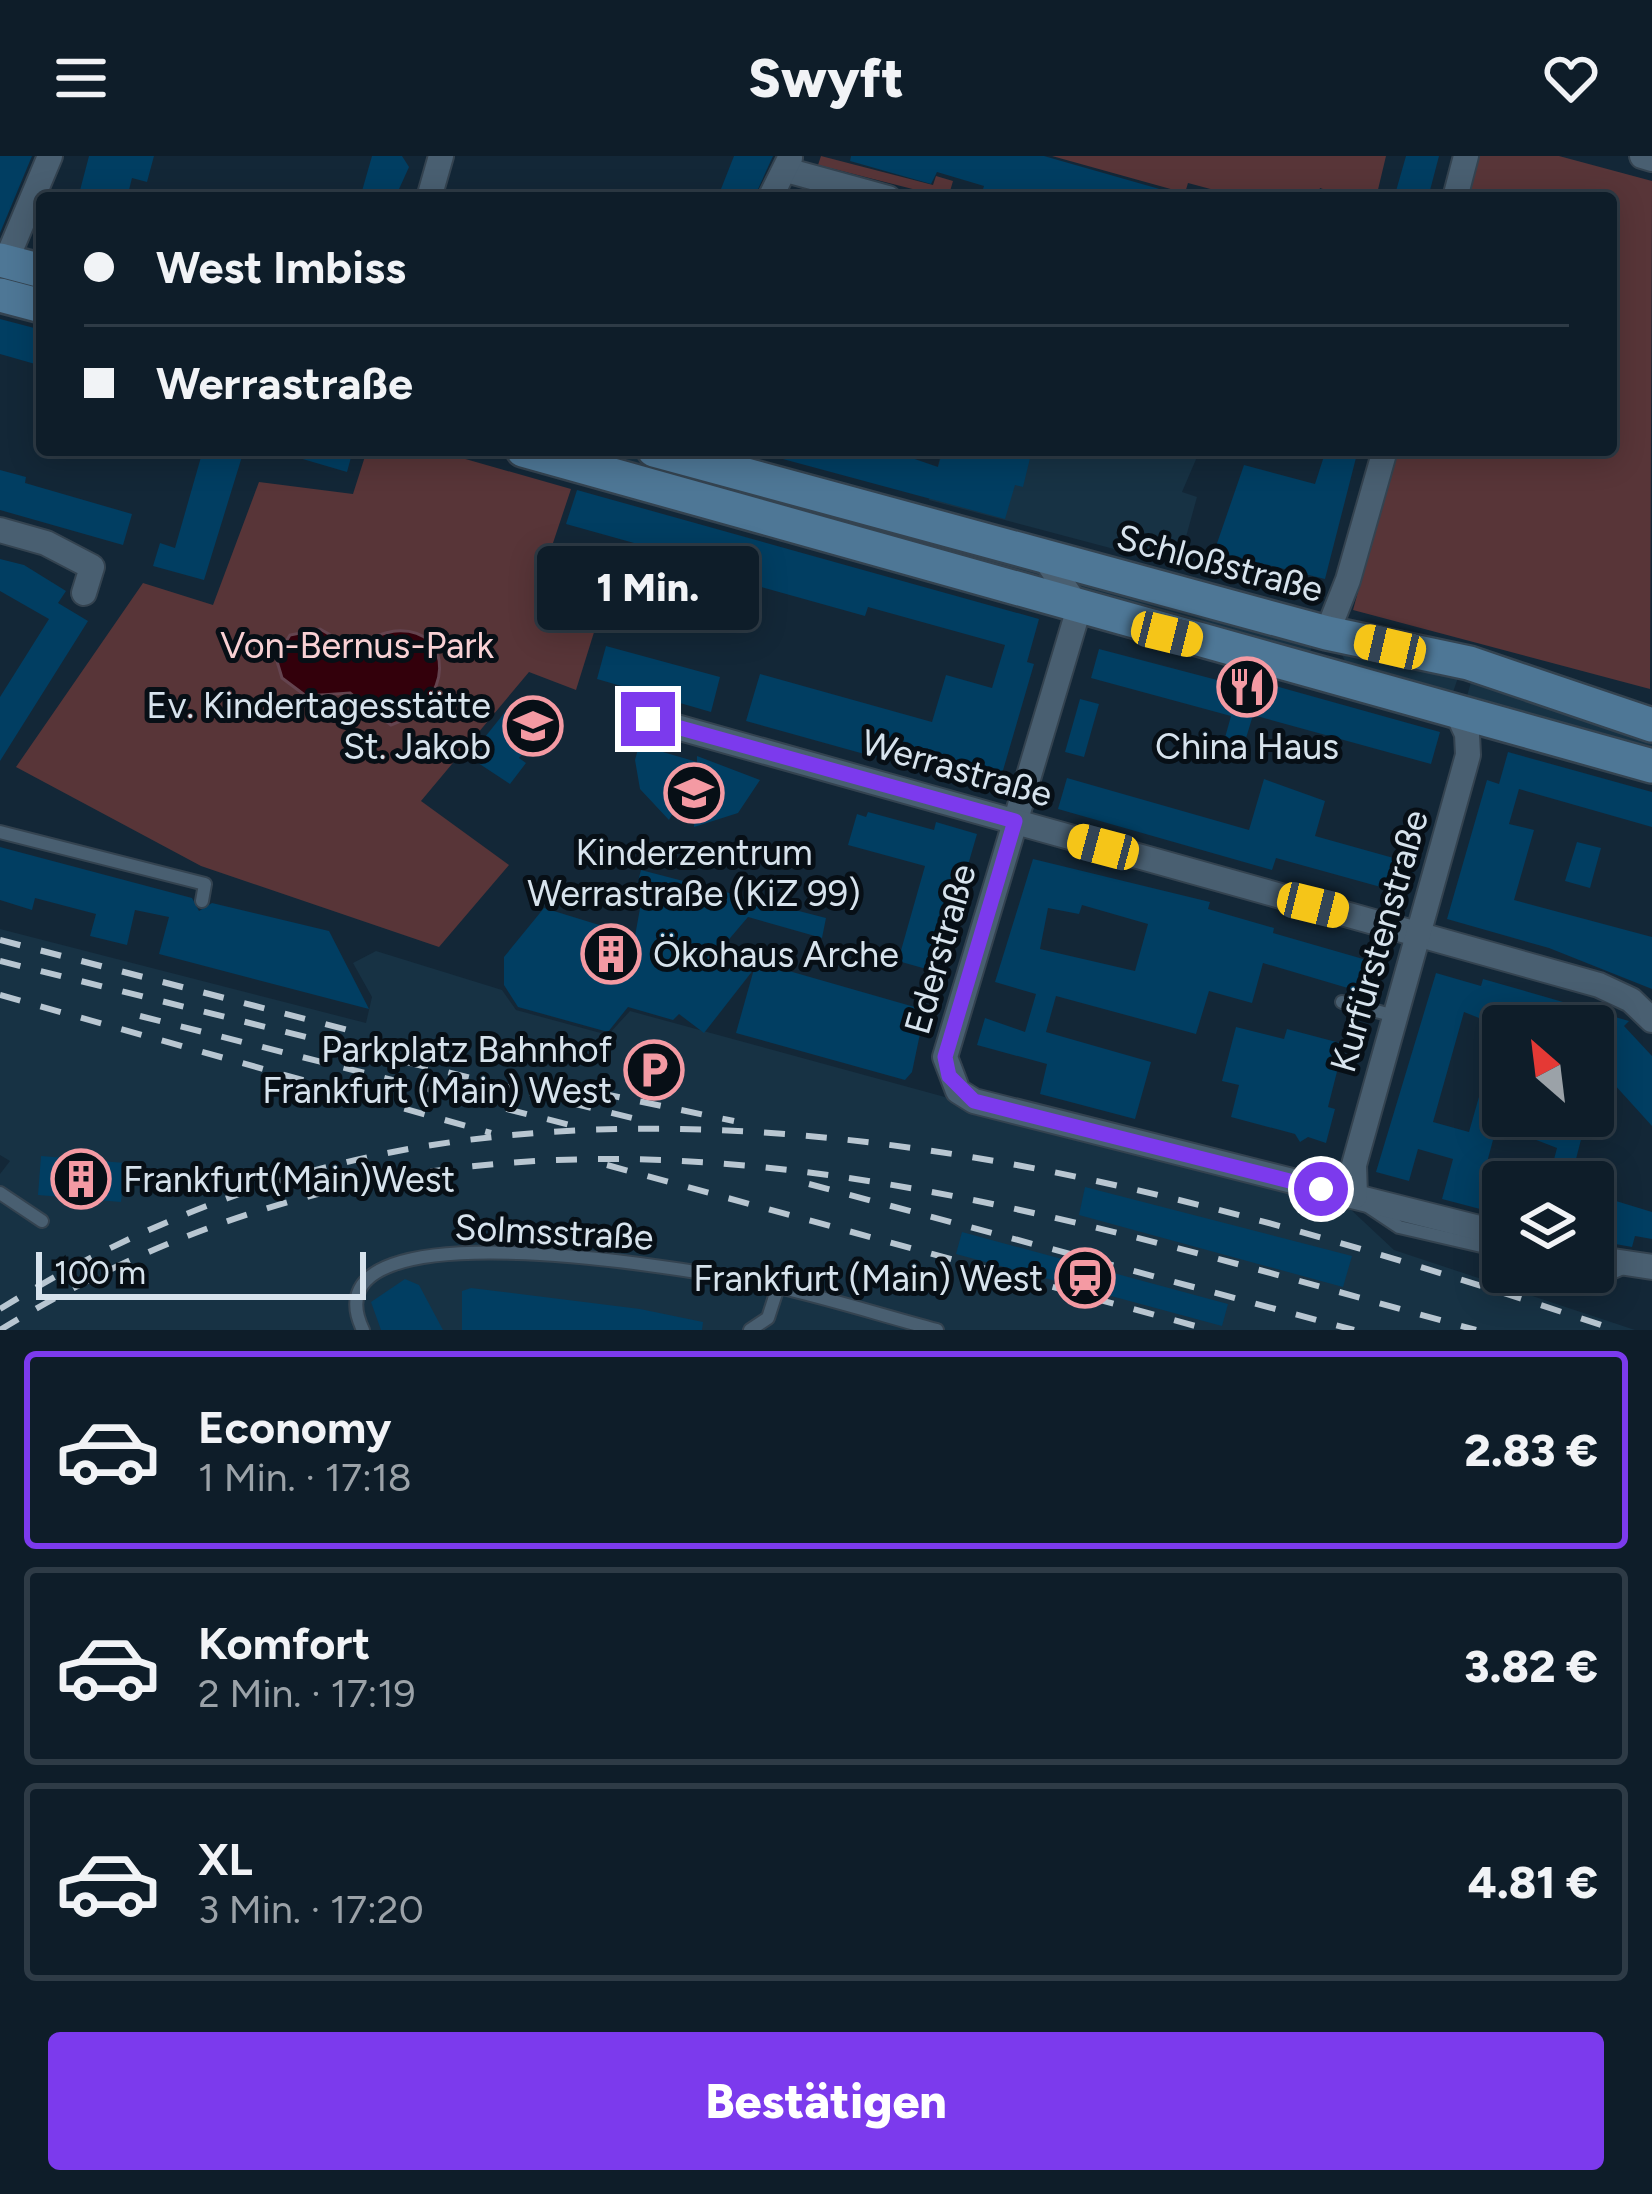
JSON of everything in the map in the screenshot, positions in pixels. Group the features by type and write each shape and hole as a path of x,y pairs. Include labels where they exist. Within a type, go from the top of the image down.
{"street":[{"path":"2,272 50,156"},
{"path":"431,192 441,156"},
{"path":"1457,192 1466,156"},
{"path":"1642,156 1652,159"},
{"path":"773,192 788,163 871,192"},
{"path":"2,272 36,271"},
{"path":"2,272 36,301"},
{"path":"542,456 1075,622 1316,670 1652,766"},
{"name":"Schloßstraße","path":"681,456 1327,633 1469,663 1652,725"},
{"path":"1316,670 1348,580 1382,456"},
{"path":"0,530 46,543 92,567 84,592"},
{"path":"1043,556 1075,622"},
{"name":"Ederstraße","path":"1075,622 945,1057 949,1076 958,1091 988,1106 1355,1196"},
{"name":"Kurfürstenstraße","path":"1355,1196 1354,1165 1468,754 1467,734 1455,708"},
{"name":"Werrastraße","path":"648,719 1599,985 1631,1000 1652,1020"},
{"path":"1355,1196 1482,1229"}],"lane":[{"path":"0,832 205,884 202,901"},
{"path":"1342,1002 1395,1016"},
{"path":"0,1193 41,1221"},
{"path":"1355,1196 1400,1227 1482,1246"},
{"name":"Solmsstraße","path":"363,1330 355,1299 367,1276 390,1263 520,1252 635,1261 778,1287 937,1330"},
{"path":"750,1330 768,1318 778,1287"}],"shaded area":[{"path":"567,456 656,456 1034,560 1054,582"},
{"path":"940,456 1197,456 1182,492 1197,497 1178,566 929,500"},
{"path":"1090,576 1317,636 1309,654 1092,605 1072,582"},
{"path":"320,629 350,646 396,631 429,641 440,669 427,701 391,725 350,693 306,696 282,678 276,658 290,635"},
{"path":"1337,641 1460,672 1453,692 1346,664"},
{"path":"1474,672 1652,727 1652,759 1467,696"},
{"path":"0,929 366,1023 372,997 353,963 376,951 502,990 516,1010 608,1035 630,1011 1348,1207 1394,1250 1482,1279 1482,1293 1524,1293 1635,1330 0,1330 0,1174 10,1161 0,1155"}],"green space":[{"path":"821,156 933,185 936,176 953,181 950,192 924,192 818,165"},
{"path":"1052,156 1386,156 1377,192 1320,188 1319,192 1222,192 1188,183 1181,192"},
{"path":"1477,156 1559,156 1652,181 1650,689 1353,610 1395,456 1617,456 1617,192 1467,192"},
{"name":"Von-Bernus-Park","path":"365,456 455,456 571,489 546,564 610,581 576,690 529,672 421,801 509,865 439,947 201,866 16,767 143,583 213,605 259,482 353,494"}],"building":[{"path":"0,156 32,156 0,233"},
{"path":"89,156 154,156 147,182 132,178 128,192 80,192"},
{"path":"372,156 402,156 409,167 398,192 362,192"},
{"path":"734,156 773,156 757,192 721,189"},
{"path":"851,156 1044,156 1170,192 982,192 984,186 937,172 931,184 850,161"},
{"path":"1406,156 1439,156 1430,192 1396,192"},
{"path":"0,319 36,328 36,364 0,354"},
{"path":"201,456 242,456 204,580 153,566 160,543 175,548"},
{"path":"292,456 351,456 347,472"},
{"path":"772,456 906,456 938,467 941,456 1031,456 1023,487 1015,485 1005,519"},
{"path":"1324,456 1356,456 1325,579 1214,552 1244,465 1315,484"},
{"path":"0,470 26,477 25,483 132,514 123,545 0,510"},
{"path":"577,490 1039,619 1027,662 1034,664 997,791 746,721 760,674 932,722 946,675 992,688 1005,645 868,607 865,616 743,582 745,574 566,524"},
{"path":"0,559 24,565 66,591 58,603 88,621 0,761 0,697 49,619 0,591"},
{"path":"606,646 720,677 711,712 597,679"},
{"path":"1099,649 1240,686 1243,677 1440,732 1431,764 1253,715 1240,758 1221,752 1231,716 1091,678"},
{"path":"528,697 552,716 519,758 526,763 510,784 469,757 509,707 517,712"},
{"path":"1080,699 1099,704 1084,757 1065,752"},
{"path":"639,745 697,762 697,756 760,780 738,813 694,827 696,769 669,820 640,789 635,760"},
{"path":"1508,752 1652,792 1652,827 1519,789 1509,824 1534,830 1514,900 1652,937 1652,989 1549,948 1447,919 1487,780 1499,784"},
{"path":"1067,778 1249,830 1264,779 1325,801 1315,836 1415,864 1406,894 1276,858 1272,870 1058,809"},
{"path":"868,812 934,830 936,822 977,834 937,972 898,961 925,866 848,845 857,814 866,817"},
{"path":"1577,842 1601,848 1590,888 1565,881"},
{"path":"0,847 192,898 199,911 212,903 329,931 369,1009 159,954 169,917 135,910 127,945 90,936 96,914 35,898 32,910 0,900"},
{"path":"1033,859 1210,902 1208,909 1274,928 1273,933 1377,963 1368,994 1263,963 1252,1003 1209,991 1196,1034 1056,996 1046,1032 1151,1062 1135,1119 1040,1094 1047,1064 977,1045 985,1018 1025,1032 1036,994 995,982","holes":["1082,905 1148,924 1135,971 1040,949 1048,908 1079,914"]},
{"name":"Ökohaus Arche","path":"641,870 826,918 822,938 748,917 719,951 925,1010 912,1072 905,1080 736,1033 754,969 704,1033 679,1014 673,1020 628,1007 608,1032 518,1007 504,985 504,957 544,908 635,936 641,903 633,900"},
{"path":"1436,973 1481,986 1483,979 1573,1005 1482,1005 1482,1019 1464,1012 1433,1122 1469,1132 1482,1086 1482,1137 1494,1137 1487,1161 1482,1161 1482,1209 1442,1199 1453,1159 1418,1149 1409,1181 1376,1172"},
{"path":"1614,1017 1629,1021 1624,1026 1652,1056 1652,1126 1614,1084"},
{"path":"1236,1027 1284,1039 1287,1029 1344,1044 1328,1107 1335,1109 1326,1143 1308,1137 1300,1142 1295,1134 1231,1117 1239,1085 1222,1081"},
{"path":"1528,1137 1582,1137 1575,1161 1554,1161 1557,1148"},
{"name":"Frankfurt(Main)West","path":"41,1156 125,1163 121,1202 38,1195"},
{"path":"1085,1187 1352,1256 1343,1287 1079,1215"},
{"path":"1614,1200 1652,1212 1652,1239 1635,1236 1632,1247 1614,1244"},
{"path":"962,1232 1228,1304 1222,1326 956,1254"},
{"path":"405,1279 419,1285 443,1330 381,1330 371,1302"},
{"path":"471,1288 640,1309 703,1322 702,1330 462,1330 462,1291"}],"railway":[{"path":"0,940 360,1033"},
{"path":"0,961 640,1120"},
{"path":"0,995 491,1133"},
{"path":"140,1016 570,1125"},
{"path":"599,1093 734,1121"},
{"path":"0,1309 99,1254 202,1208 364,1158 420,1147 570,1131 721,1130 874,1143 1027,1167 1178,1200 1327,1239 1616,1330"},
{"path":"0,1330 184,1238 366,1183 549,1160 731,1164 915,1189 1100,1228 1476,1330"},
{"path":"607,1165 1210,1330"},
{"path":"809,1184 1354,1330"}],"place":[{"name":"China Haus","path":"1247,687"},
{"name":"Ev. Kindertagesstätte St. Jakob","path":"533,726"},
{"name":"Kinderzentrum Werrastraße (KiZ 99)","path":"694,793"},
{"name":"Ökohaus Arche","path":"611,954"},
{"name":"Parkplatz Bahnhof Frankfurt (Main) West","path":"654,1070"},
{"name":"Frankfurt(Main)West","path":"81,1179"},
{"name":"Frankfurt (Main) West","path":"1085,1278"}],"route":[{"path":"648,719 1015,821 945,1057 958,1091 974,1101 1043,1120 1321,1189"}]}
